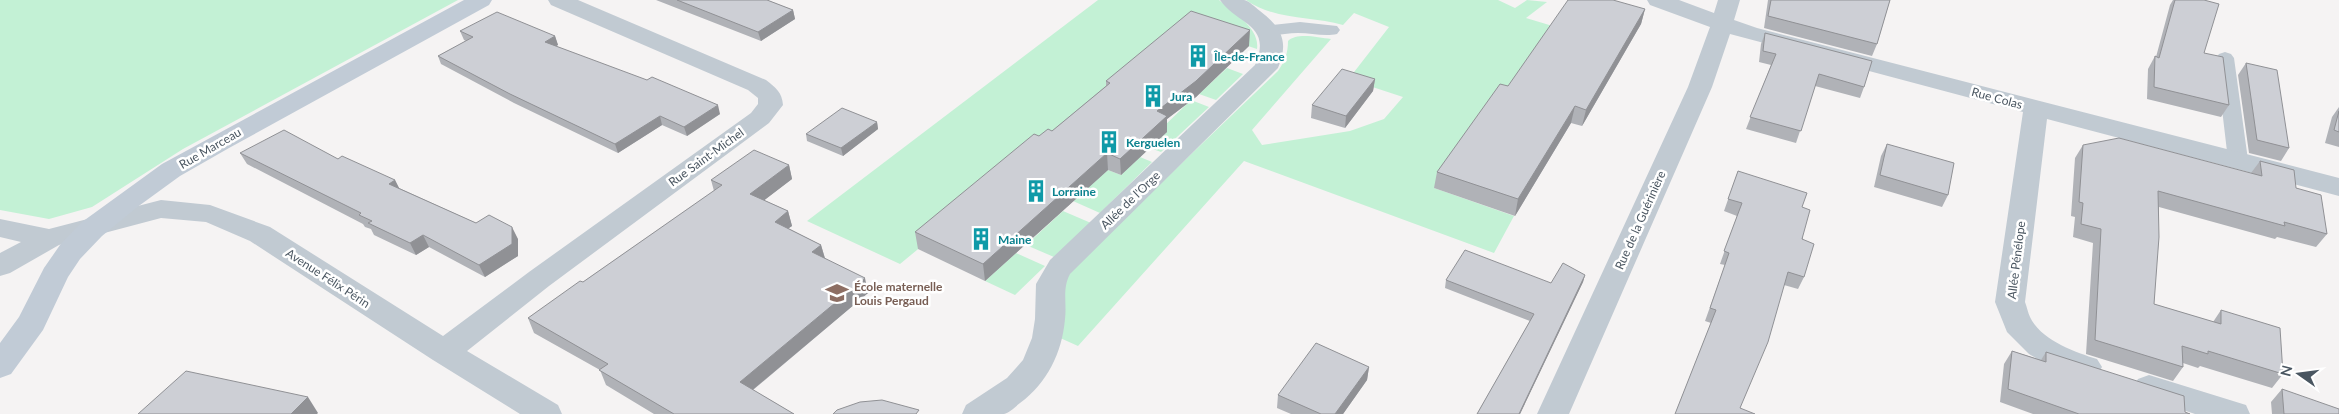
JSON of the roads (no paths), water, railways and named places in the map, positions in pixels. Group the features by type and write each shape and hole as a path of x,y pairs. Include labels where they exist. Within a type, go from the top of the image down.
{"main road":[{"name":"Rue Marceau","path":"0,366 32,322 54,275 70,252 92,229 126,202 179,165 481,0"}],"street":[{"name":"Rue Saint-Michel","path":"444,352 539,279 760,118 771,105 770,95 758,85 559,0"},
{"path":"1231,0 1269,30"},
{"name":"Rue Colas","path":"1658,0 1725,12 2036,108 2339,187"},
{"name":"Rue de la Guérinière","path":"1553,414 1700,87 1725,12"},
{"name":"Allée de l'Orge","path":"978,414 1018,389 1034,371 1045,348 1048,333 1051,284 1060,267 1261,75 1273,52 1273,43 1269,30"},
{"name":"Allée Pénélope","path":"2036,108 2010,302 2018,323 2041,348 2063,360 2115,376 2236,407"},
{"name":"Avenue Félix Périn","path":"49,238 92,229 130,216 161,209 210,214 260,234 542,413"},
{"path":"0,228 49,238"},
{"path":"0,266 49,238"}],"lane":[{"path":"1269,30 1286,27 1331,30"},
{"path":"2225,58 2238,160"}],"place":[{"name":"Île-de-France","path":"1198,56"},
{"name":"Jura","path":"1153,96"},
{"name":"Kerguelen","path":"1109,142"},
{"name":"Lorraine","path":"1036,191"},
{"name":"Maine","path":"981,239"},
{"name":"École maternelle Louis Pergaud","path":"837,293"}]}
